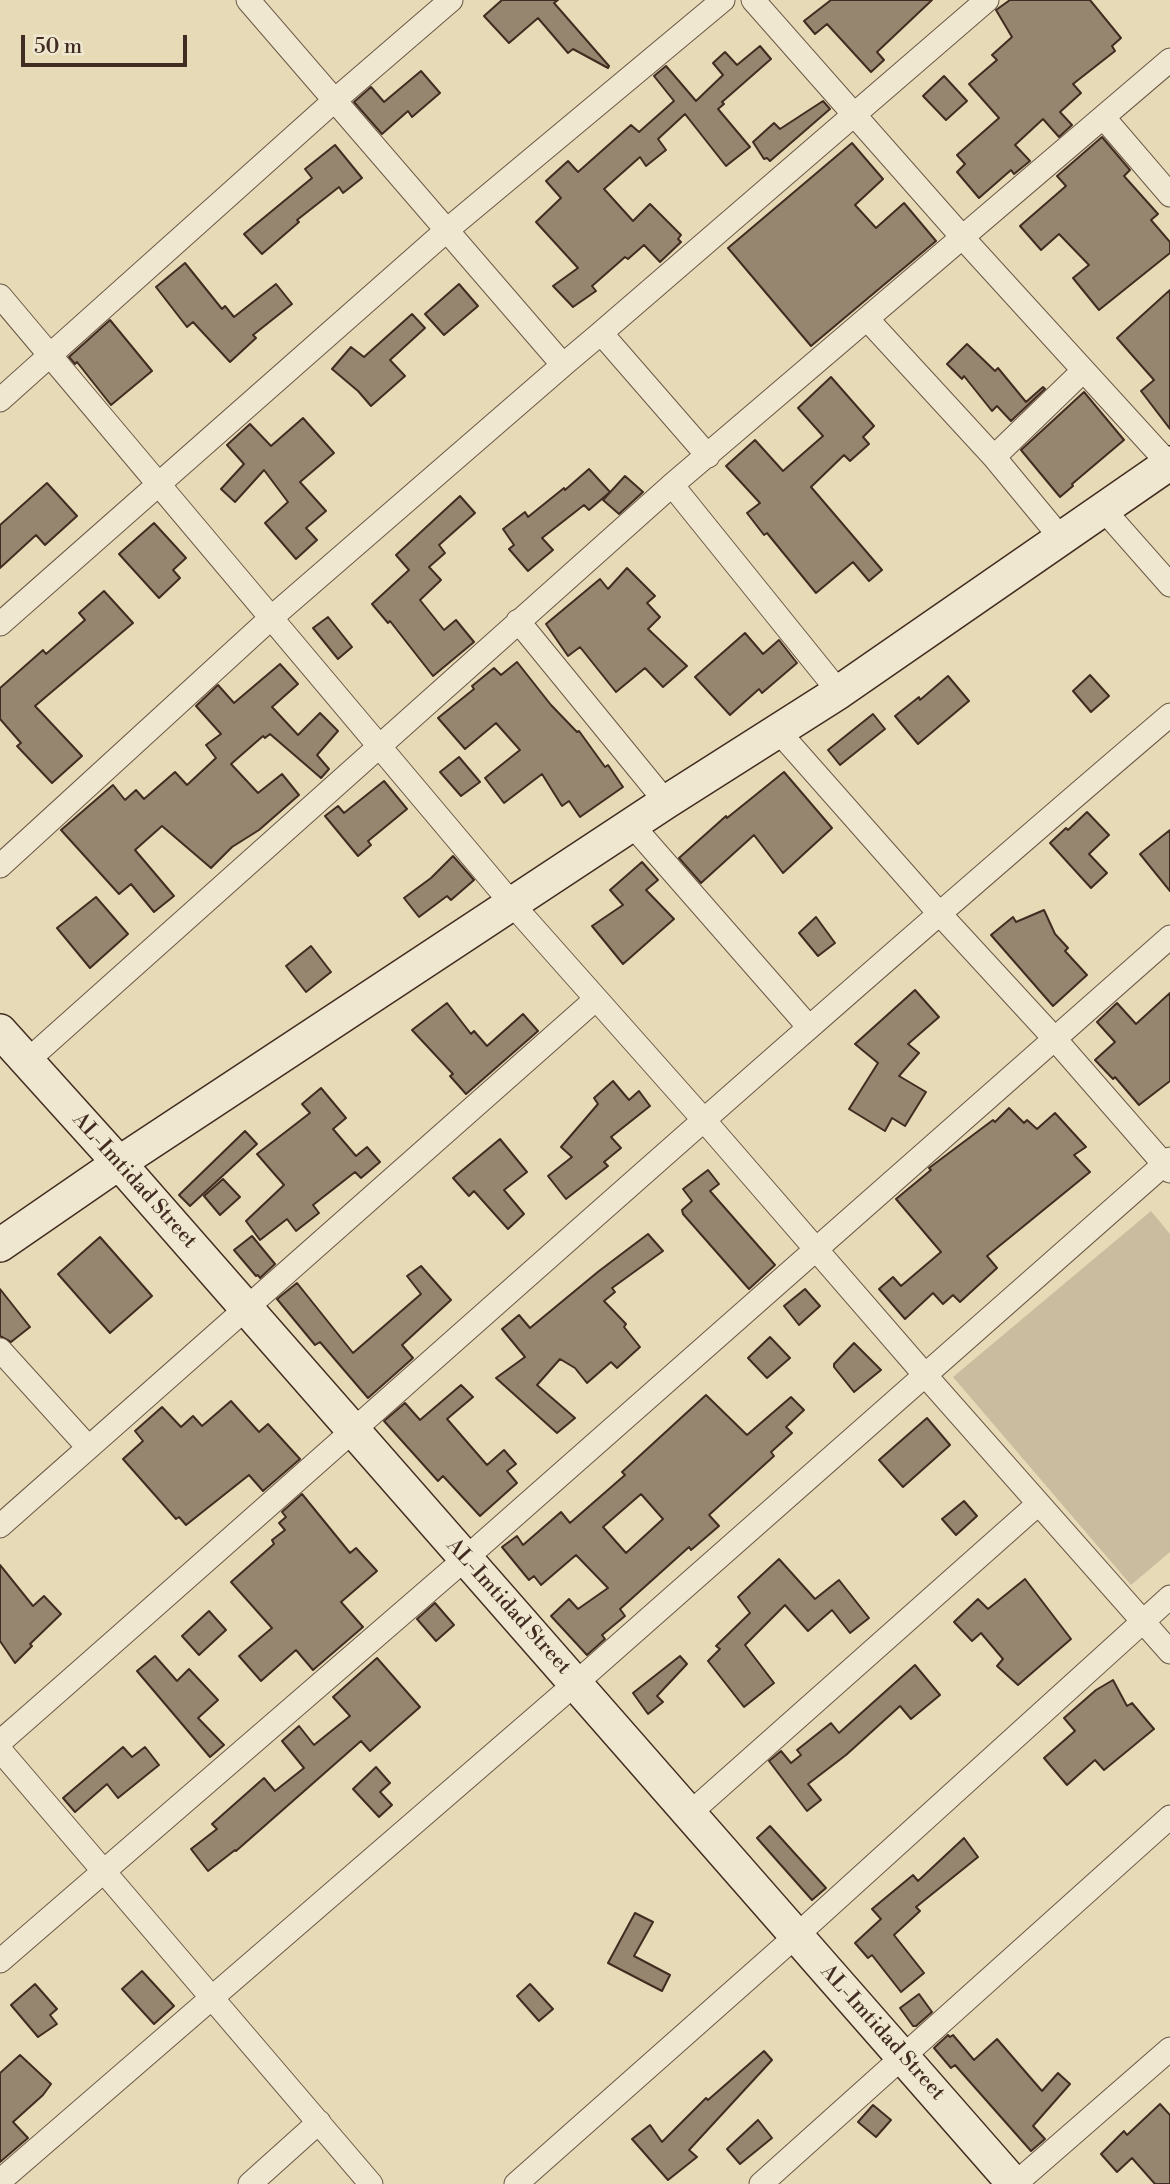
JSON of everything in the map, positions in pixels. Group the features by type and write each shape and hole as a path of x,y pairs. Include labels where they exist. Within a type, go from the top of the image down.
{"street":[{"path":"247,0 563,365"},
{"path":"0,400 335,100 451,0"},
{"path":"0,624 447,230 723,0"},
{"path":"0,1245 119,1163 666,802 839,692 1170,463 963,238 753,0"},
{"path":"0,866 271,618 987,0"},
{"path":"27,1061 672,485 1170,60"},
{"path":"1104,118 1170,195"},
{"path":"0,296 513,905 1170,1652"},
{"path":"868,320 994,457 1061,538"},
{"path":"601,333 708,456"},
{"path":"994,457 1083,370"},
{"path":"672,485 839,692"},
{"path":"1103,509 1170,585"},
{"path":"518,621 666,802"},
{"path":"0,1742 808,1026 1170,715"},
{"path":"0,2182 1168,1165 779,732"},
{"path":"632,825 808,1026"},
{"path":"0,1961 465,1559 1170,937"},
{"path":"0,1526 596,999"},
{"name":"AL-Imtidad Street","path":"0,1031 119,1163 1015,2184"},
{"path":"0,1350 88,1447"},
{"path":"690,1813 1038,1504"},
{"path":"516,2184 796,1936 1170,1597"},
{"path":"0,1750 371,2184"},
{"path":"761,2184 1170,1817"},
{"path":"1015,2184 1170,2049"},
{"path":"250,2184 318,2122"}],"shaded area":[{"path":"1151,1211 1170,1234 1170,1552 1131,1585 953,1377"}],"building":[{"path":"502,0 558,0 554,3 608,68 573,49 568,53 538,18 509,43 484,16"},
{"path":"831,0 932,0 877,52 884,60 871,72 827,24 815,34 804,21"},
{"path":"1010,0 1090,0 1121,38 1112,46 1115,51 1073,84 1081,93 1060,112 1072,125 1059,137 1043,119 1015,145 1030,161 1014,174 1011,170 979,198 957,172 965,164 957,155 999,118 969,84 997,60 992,55 1012,37 996,10"},
{"path":"760,46 771,59 722,102 724,104 718,109 750,147 726,166 685,114 658,139 666,150 646,166 640,157 604,189 633,221 650,204 681,235 678,239 681,242 660,262 644,245 628,259 625,257 592,286 596,291 573,307 553,286 578,268 536,222 561,198 546,181 568,161 578,172 631,125 639,132 674,101 654,76 666,66 696,101 723,75 713,63 725,52 737,65"},
{"path":"421,71 440,93 412,117 408,111 382,134 354,102 371,87 384,102"},
{"path":"944,76 967,101 946,120 923,96"},
{"path":"823,101 830,109 770,161 764,159 753,142 774,123 780,129"},
{"path":"1102,137 1130,170 1124,176 1158,214 1151,220 1170,242 1170,253 1099,310 1073,278 1089,265 1059,234 1041,250 1020,226 1066,186 1057,176"},
{"path":"852,143 883,179 855,205 876,228 904,203 936,241 811,346 728,248"},
{"path":"335,145 362,178 343,193 339,187 297,220 299,222 262,254 244,234 312,178 305,169"},
{"path":"185,263 222,309 225,306 234,317 276,284 292,304 253,335 256,338 230,362 193,322 187,327 156,287"},
{"path":"459,284 478,306 444,335 425,314"},
{"path":"1170,290 1170,429 1141,391 1154,380 1117,338"},
{"path":"412,314 425,328 390,360 405,376 371,406 332,369 351,347 364,357"},
{"path":"110,320 152,371 111,405 77,362 75,364 69,357"},
{"path":"967,344 995,371 998,368 1026,402 1043,387 1045,389 1011,421 997,406 992,411 964,376 962,379 947,364"},
{"path":"831,377 874,426 863,437 869,444 850,461 844,455 811,487 882,570 869,581 853,562 816,593 747,513 760,503 726,466 755,440 783,471 823,436 798,408"},
{"path":"1084,392 1124,440 1060,497 1021,450"},
{"path":"303,418 334,453 300,482 326,511 306,528 317,540 296,559 265,523 288,502 264,470 235,502 221,489 244,464 227,445 250,424 271,446"},
{"path":"589,469 610,492 589,510 584,505 542,538 553,550 528,571 509,549 514,545 503,529 525,512 528,517"},
{"path":"625,476 643,492 619,514 603,500"},
{"path":"47,483 77,516 45,545 36,535 0,568 0,525"},
{"path":"460,496 475,513 439,545 445,553 429,567 441,580 420,600 444,630 456,620 474,642 433,676 390,621 388,623 372,604 409,570 396,555"},
{"path":"154,523 186,558 173,570 180,578 159,598 119,554"},
{"path":"627,568 655,596 647,603 660,617 648,629 687,666 663,687 645,668 616,692 580,647 568,656 546,624 600,579 608,589"},
{"path":"104,591 133,623 35,706 82,756 52,783 17,746 21,743 0,719 0,688 43,650 46,654 85,620 79,613"},
{"path":"328,617 352,647 338,659 313,628"},
{"path":"745,633 763,654 779,640 797,663 762,693 759,689 730,715 695,677"},
{"path":"517,662 551,705 579,731 605,767 608,765 623,787 580,817 569,801 562,806 542,774 504,803 485,778 520,750 496,723 465,749 438,718 474,689 472,686 494,668 501,675"},
{"path":"280,664 298,684 272,707 298,735 320,713 338,731 317,755 329,769 321,778 270,734 265,738 263,736 231,764 258,793 282,774 299,795 259,830 232,847 211,868 162,826 135,850 174,896 154,912 131,884 119,894 61,830 113,785 125,800 136,790 144,799 175,772 187,785 216,758 206,745 221,734 196,706 218,685 234,703"},
{"path":"1090,675 1109,696 1091,712 1073,691"},
{"path":"948,676 969,701 918,744 895,716 919,697 920,700"},
{"path":"873,714 885,729 840,765 828,750"},
{"path":"459,757 480,782 461,796 440,772"},
{"path":"784,772 832,828 783,873 754,835 701,883 679,858 726,816 727,818"},
{"path":"384,781 407,809 368,841 371,845 358,856 325,816 338,806 344,813"},
{"path":"1087,812 1109,835 1089,854 1107,873 1091,888 1050,843"},
{"path":"1170,830 1170,891 1140,854"},
{"path":"453,856 474,880 451,900 447,896 419,917 404,898 431,878"},
{"path":"642,862 658,880 646,890 674,919 623,964 592,926 623,905 610,890"},
{"path":"96,897 128,934 90,968 57,928"},
{"path":"1044,910 1055,934 1068,948 1065,951 1087,975 1053,1006 991,935 1013,917 1016,922"},
{"path":"816,917 835,943 818,956 799,933"},
{"path":"311,946 331,972 306,992 286,966"},
{"path":"915,990 939,1017 908,1044 919,1053 899,1076 926,1092 905,1126 892,1118 885,1131 849,1109 878,1063 855,1044"},
{"path":"1170,993 1170,1081 1139,1105 1115,1077 1113,1079 1095,1060 1115,1042 1097,1022 1117,1003 1136,1024"},
{"path":"447,1003 471,1034 474,1031 487,1046 523,1014 538,1031 466,1094 450,1076 453,1074 412,1030"},
{"path":"613,1081 629,1100 639,1091 650,1106 611,1137 621,1148 604,1162 608,1166 566,1199 548,1176 572,1157 561,1147 598,1104 594,1098"},
{"path":"321,1088 346,1118 333,1129 356,1156 367,1147 380,1162 361,1178 355,1172 313,1205 319,1213 296,1231 287,1219 260,1240 246,1221 284,1185 257,1154 310,1113 302,1104"},
{"path":"1009,1108 1024,1123 1027,1120 1037,1129 1055,1113 1086,1147 1074,1155 1090,1172 987,1256 997,1268 960,1302 953,1295 943,1304 933,1293 905,1319 879,1289 893,1277 901,1286 941,1252 896,1199 931,1170 929,1168 993,1120 995,1122"},
{"path":"245,1131 257,1144 190,1206 179,1195"},
{"path":"500,1139 527,1172 504,1190 524,1214 508,1229 474,1191 469,1196 453,1178"},
{"path":"708,1170 719,1184 710,1191 775,1265 749,1289 683,1214 682,1210 692,1201 683,1189"},
{"path":"223,1179 240,1197 220,1215 204,1196"},
{"path":"648,1234 663,1251 612,1288 615,1292 604,1301 626,1324 624,1327 640,1347 617,1368 611,1362 587,1383 575,1368 560,1359 537,1385 575,1418 557,1433 496,1378 525,1357 502,1329 519,1315 530,1328"},
{"path":"252,1236 275,1264 260,1278 234,1250"},
{"path":"100,1237 152,1296 110,1333 58,1274"},
{"path":"421,1266 451,1300 402,1345 413,1358 368,1398 320,1342 315,1345 277,1299 297,1283 353,1353 421,1294 407,1276"},
{"path":"0,1289 30,1327 11,1342 0,1336"},
{"path":"805,1289 820,1306 799,1325 784,1306"},
{"path":"770,1337 790,1358 767,1378 748,1358"},
{"path":"854,1343 881,1370 854,1392 834,1364"},
{"path":"461,1385 473,1397 447,1419 487,1465 504,1450 516,1464 507,1471 517,1483 480,1516 443,1476 438,1481 384,1421 405,1403 420,1420"},
{"path":"706,1395 747,1435 791,1397 804,1410 786,1427 792,1433 771,1452 774,1456 709,1515 719,1526 691,1550 689,1547 620,1609 625,1616 602,1635 605,1639 587,1655 551,1616 569,1599 578,1609 608,1588 576,1555 541,1585 534,1576 529,1580 502,1547 517,1536 523,1545 561,1512 570,1523 625,1475 622,1472","holes":["641,1494 663,1519 626,1553 603,1527"]},
{"path":"231,1401 259,1432 268,1424 300,1459 263,1491 249,1475 186,1525 179,1517 176,1519 123,1459 143,1441 135,1431 162,1407 181,1427 193,1416 202,1426"},
{"path":"927,1418 950,1445 903,1487 879,1460"},
{"path":"302,1494 350,1553 356,1548 377,1571 341,1602 363,1627 313,1670 296,1650 261,1681 239,1656 272,1628 231,1582 274,1544 272,1540 285,1530 279,1523 286,1517 282,1512"},
{"path":"964,1501 977,1516 956,1535 942,1519"},
{"path":"779,1559 815,1599 839,1580 869,1618 850,1633 832,1610 808,1631 785,1605 745,1645 774,1683 744,1707 708,1661 720,1649 716,1646 750,1613 738,1597"},
{"path":"0,1565 33,1606 44,1596 61,1614 15,1663 0,1641"},
{"path":"1025,1579 1071,1639 1018,1685 997,1666 1003,1659 981,1633 972,1641 954,1622 978,1599 988,1609"},
{"path":"435,1603 454,1625 436,1641 417,1619"},
{"path":"209,1611 226,1630 199,1655 182,1636"},
{"path":"155,1656 177,1681 189,1669 218,1700 198,1718 224,1745 210,1757 137,1671"},
{"path":"680,1656 687,1664 657,1696 663,1702 648,1714 633,1693"},
{"path":"377,1658 420,1707 370,1751 361,1741 236,1851 208,1871 191,1849 217,1829 212,1824 264,1778 275,1791 304,1768 282,1741 299,1726 314,1745 350,1716 333,1697"},
{"path":"915,1665 940,1695 911,1719 900,1706 846,1755 808,1784 821,1800 807,1811 769,1761 781,1751 791,1763 801,1755 797,1750 831,1723 839,1733"},
{"path":"1113,1680 1127,1706 1132,1703 1154,1729 1104,1770 1095,1760 1067,1785 1044,1758 1075,1731 1064,1718 1096,1690"},
{"path":"123,1747 132,1757 145,1747 159,1765 118,1798 107,1784 75,1812 63,1798"},
{"path":"376,1767 390,1783 380,1792 392,1805 379,1817 353,1789"},
{"path":"770,1826 826,1888 812,1900 757,1838"},
{"path":"964,1838 978,1857 916,1907 920,1911 894,1935 924,1973 901,1992 872,1955 868,1958 855,1943 881,1919 872,1909 913,1875 918,1881"},
{"path":"635,1913 653,1922 634,1956 670,1975 662,1991 608,1963"},
{"path":"142,1971 174,2006 154,2024 122,1989"},
{"path":"35,1984 57,2009 50,2015 57,2024 38,2037 11,2005"},
{"path":"530,1984 553,2009 539,2021 517,1996"},
{"path":"919,1994 932,2012 913,2026 900,2008"},
{"path":"948,2035 953,2035 974,2060 997,2039 1042,2091 1058,2073 1070,2084 1033,2126 1045,2139 1031,2151 955,2065 951,2068 934,2048"},
{"path":"764,2051 772,2060 689,2150 697,2157 668,2180 632,2139 650,2125 662,2142 706,2098 708,2100"},
{"path":"20,2055 51,2084 43,2095 13,2122 28,2138 0,2162 0,2073"},
{"path":"1160,2104 1170,2115 1170,2184 1155,2184 1132,2158 1117,2172 1101,2154 1124,2131 1127,2135"},
{"path":"873,2105 891,2120 876,2137 858,2122"},
{"path":"758,2120 772,2138 740,2164 727,2149"}]}
